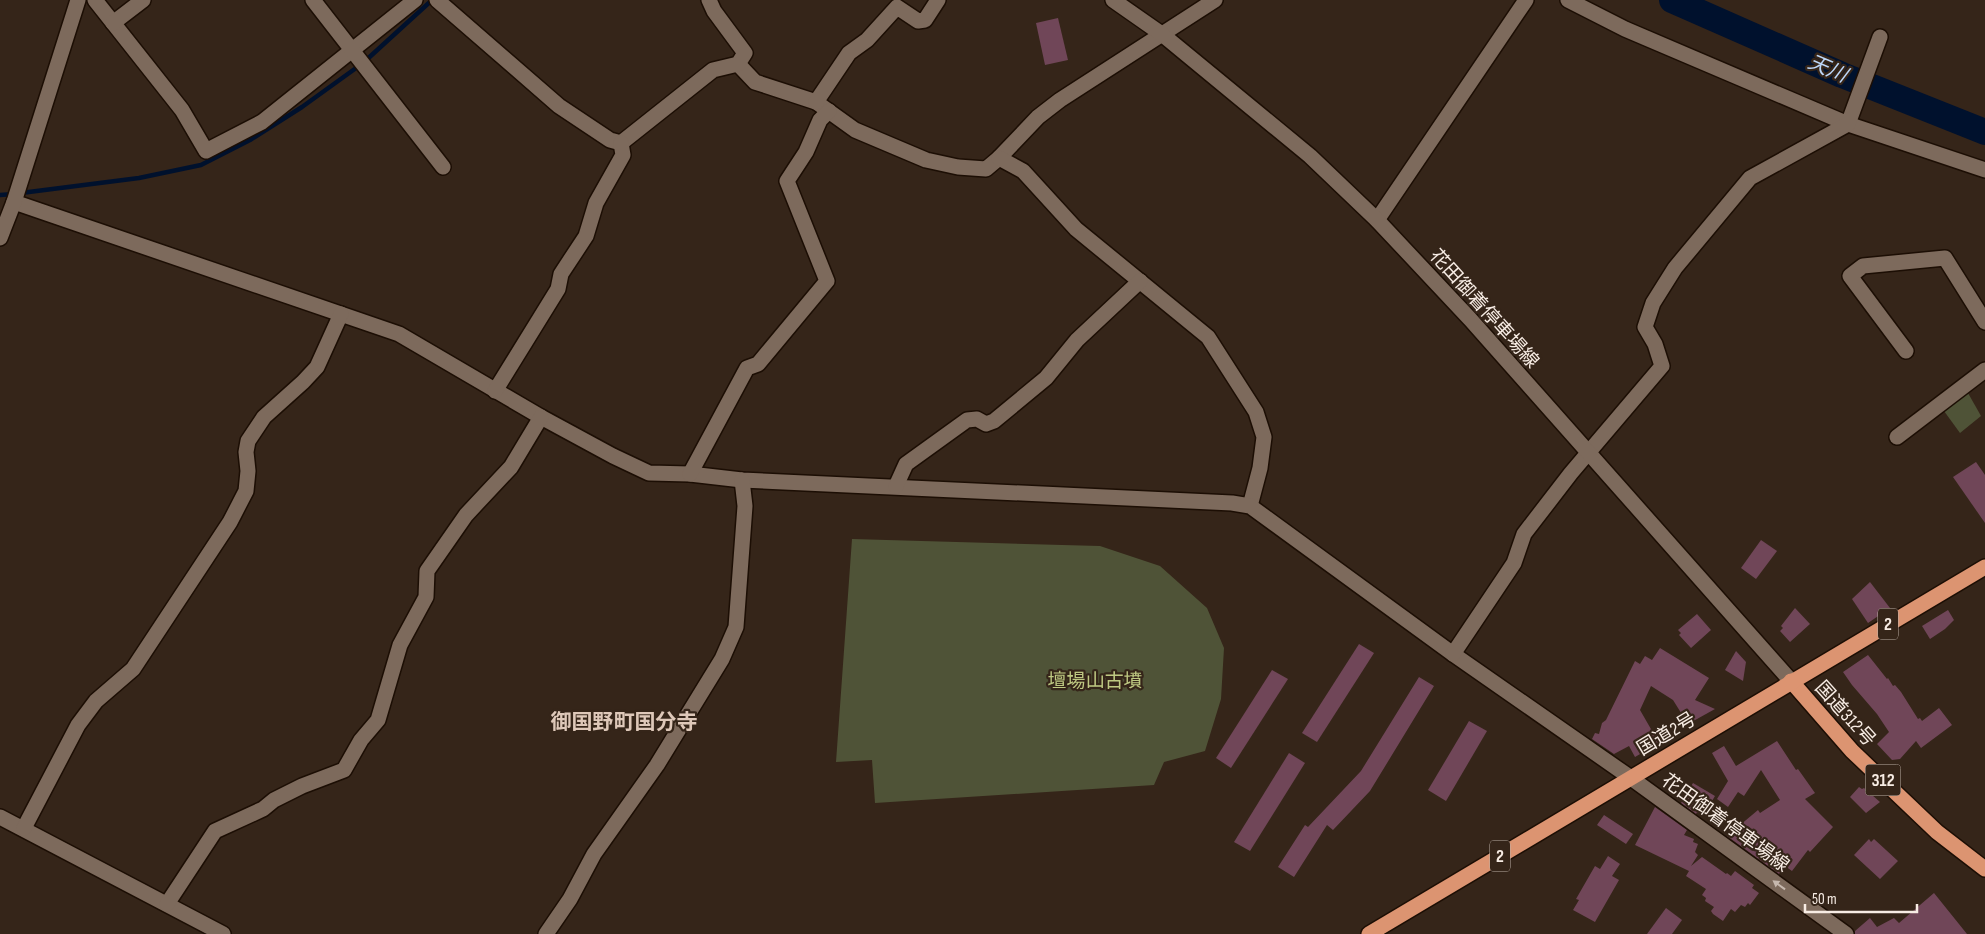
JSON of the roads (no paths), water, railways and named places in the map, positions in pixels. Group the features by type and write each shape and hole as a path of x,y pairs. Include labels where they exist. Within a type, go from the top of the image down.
{"highway":[{"name":"国道2号","path":"1369,934 1985,567"},
{"name":"国道312号","path":"1791,681 1852,751 1937,832 1985,869"}],"street":[{"path":"0,238 14,202 78,0"},
{"path":"95,0 182,110 206,150 262,122 415,0"},
{"path":"113,23 143,0"},
{"path":"313,0 443,167"},
{"path":"437,0 559,106 610,140 621,143"},
{"path":"621,143 713,70 738,64 745,53 714,11 709,0"},
{"path":"816,102 849,54 867,40 897,7 918,22 925,20 938,0"},
{"name":"花田御着停車場線","path":"1112,0 1163,34 1310,156 1377,220 1470,319 1791,681"},
{"path":"738,64 755,82 816,102 855,130 926,160 958,167 986,169 1038,117 1060,100 1215,0"},
{"path":"1377,220 1526,0"},
{"path":"1568,0 1625,29 1850,119 1985,170"},
{"path":"1453,654 1514,563 1524,534 1570,473 1589,454 1662,366 1655,344 1645,327 1653,303 1675,268 1750,178 1850,119 1880,37"},
{"path":"690,474 747,368 758,364 827,281 787,181 806,152 820,120 829,111"},
{"path":"495,391 558,289 561,274 586,236 596,203 623,155 621,143"},
{"path":"14,202 399,334 541,417 612,456 649,473 690,474 742,480 1213,502 1250,506 1260,468 1264,437 1256,412 1208,337 1076,229 1023,171 999,158"},
{"path":"1906,351 1850,276 1863,266 1944,258 1985,322"},
{"path":"896,486 906,464 960,425 968,420 977,419 986,424 994,421 1046,378 1077,340 1140,281"},
{"path":"24,828 78,725 96,701 133,669 230,522 246,491 248,471 246,452 248,441 264,417 317,367 341,314"},
{"path":"1897,437 1985,370"},
{"path":"167,904 215,831 263,809 274,800 295,790 344,770 361,740 378,720 400,645 426,597 427,571 466,515 511,467 541,417"},
{"path":"546,934 570,898 594,854 657,765 722,659 736,627 745,506 742,480"},
{"name":"花田御着停車場線","path":"1250,506 1453,654 1631,778 1846,934"},
{"path":"0,817 223,934"}],"waterway":[{"path":"21,193 139,178 201,165 250,140 302,107 363,63 432,0"},
{"name":"天川","path":"1672,0 1842,75 1985,132"},
{"path":"0,195 14,194"}],"district":[{"name":"御国野町国分寺","path":"624,722"}],"park label":[{"name":"壇場山古墳","path":"1095,680"}]}
